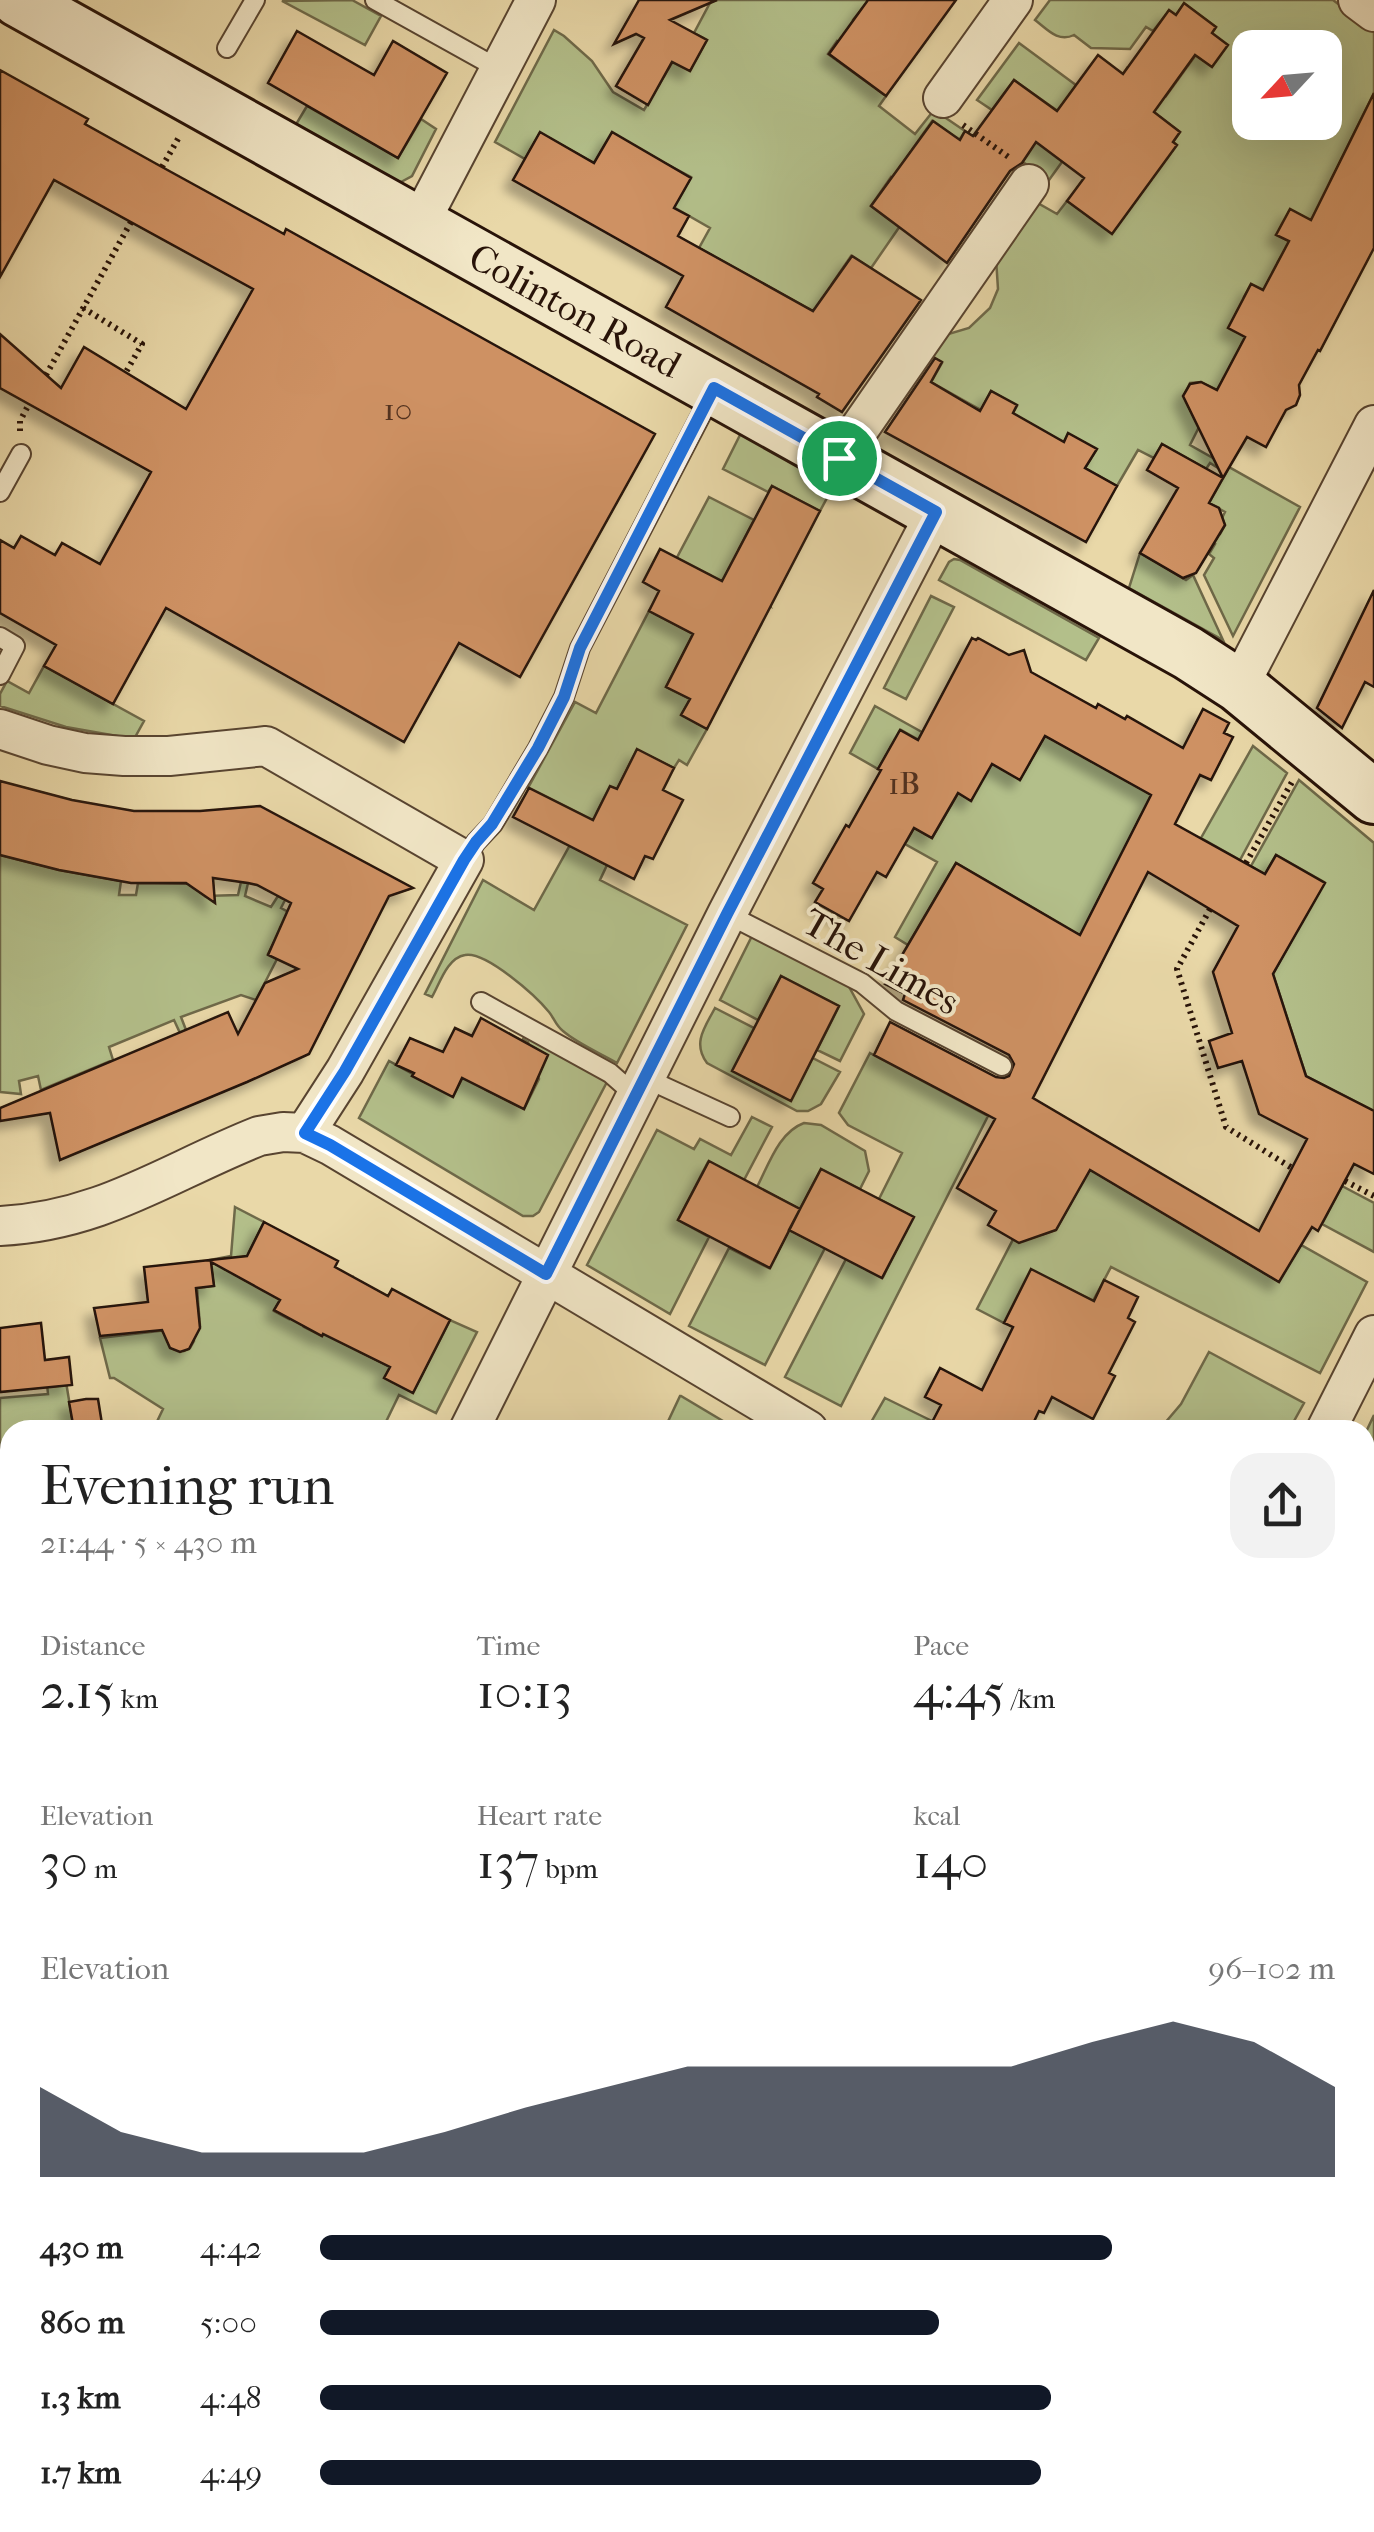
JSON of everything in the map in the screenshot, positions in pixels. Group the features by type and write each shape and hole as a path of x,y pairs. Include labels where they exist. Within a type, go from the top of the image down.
{"street":[{"name":"Colinton Road","path":"18,0 1188,653 1240,686 1374,797"},
{"path":"419,224 536,0"},
{"path":"942,98 1014,0"},
{"path":"1358,0 1374,12"},
{"path":"839,458 1030,184"},
{"path":"1240,686 1374,425"},
{"path":"474,1420 727,914 936,512"},
{"path":"0,730 66,749 124,756 169,756 266,746 464,860 345,1071 305,1133"},
{"path":"0,1226 34,1224 98,1207 259,1136 305,1133 791,1420"},
{"path":"1331,1420 1374,1335"}],"lane":[{"path":"227,48 255,0"},
{"path":"375,0 499,69"},
{"path":"464,860 492,824 538,748 564,697 580,648 714,388"},
{"path":"0,492 22,454"},
{"path":"0,637 15,646 0,675"},
{"name":"The Limes","path":"727,914 862,983 896,1011 1002,1066"},
{"path":"481,1002 610,1073 730,1118"}],"path":[{"path":"942,98 947,114 1036,176 1030,184"},
{"path":"46,375 131,222"},
{"path":"83,308 142,344 126,372"},
{"path":"20,421 29,404"},
{"path":"1246,864 1282,800"},
{"path":"1210,909 1176,968 1226,1127 1292,1168"},
{"path":"1345,1181 1374,1196"}],"green space":[{"path":"352,0 381,16 365,45 282,1"},
{"path":"890,0 877,20 862,9 853,20 853,53 837,41 828,54 886,96 879,106 915,134 934,110 965,131 958,142 932,121 905,160 920,197 891,177 871,206 891,221 898,220 900,226 869,271 851,256 832,284 840,326 699,248 710,228 663,201 678,200 691,177 611,135 596,164 540,133 525,159 495,142 554,30 592,61 613,92 644,110 673,61 690,70 707,40 694,33 711,1"},
{"path":"1050,0 1333,0 1374,31 1374,93 1331,180 1354,192 1312,221 1277,235 1290,242 1278,262 1274,295 1251,284 1244,297 1266,310 1217,390 1201,382 1190,383 1184,396 1201,423 1190,445 1300,507 1233,636 1204,575 1214,558 1209,554 1215,544 1209,541 1225,525 1225,512 1209,503 1226,473 1210,463 1206,469 1162,444 1154,458 1138,450 1117,486 1085,468 1096,450 1068,434 1058,453 1006,424 1017,406 991,391 981,410 931,382 942,363 931,356 945,335 969,328 990,308 998,289 996,258 1034,201 1057,214 1067,201 1176,145 1173,142 1180,132 1149,109 1123,74 1127,68 1166,96 1216,27 1184,4 1176,15 1169,11 1153,31 1146,27 1130,49 1091,48 1074,35 1053,34 1035,20"},
{"path":"1019,43 1103,105 1049,180 1010,153 1066,117 1014,80 992,110 977,100"},
{"path":"307,106 398,158 421,119 436,129 412,176 401,182 295,126"},
{"path":"741,433 834,485 820,511 772,486 768,492 723,469"},
{"path":"709,497 754,520 739,549 770,606 721,581 665,580"},
{"path":"1140,553 1186,580 1193,575 1223,640 1129,588"},
{"path":"954,559 1099,638 1086,660 939,580"},
{"path":"931,596 954,607 906,699 884,688"},
{"path":"649,611 693,634 666,687 690,699 682,714 707,729 687,765 679,760 674,768 637,750 617,789 610,787 597,812 596,830 584,816 528,788 575,702 596,713"},
{"path":"44,666 144,721 134,739 66,727 0,706 0,694 7,681 29,693"},
{"path":"875,706 976,762 999,721 1020,779 1045,736 1157,785 1033,1028 1050,918 956,863 908,945 895,937 937,862 905,844 914,828 932,838 958,793 971,800 970,769 901,730 878,769 850,753"},
{"path":"1253,746 1287,773 1240,860 1201,838"},
{"path":"1299,780 1374,843 1374,1111 1306,1076 1273,974 1324,882 1276,855 1265,875 1251,866"},
{"path":"570,845 607,865 600,880 687,925 617,1063 569,1036 522,986 474,956 465,955 453,961 432,997 425,994 483,880 534,910"},
{"path":"0,855 121,881 119,895 136,895 138,883 203,884 205,896 238,895 241,882 248,883 245,896 271,907 278,896 285,900 281,908 292,914 268,954 277,959 256,1000 241,995 181,1017 186,1030 180,1033 174,1020 109,1047 113,1060 41,1090 38,1076 19,1081 21,1094 0,1092"},
{"path":"752,936 848,985 864,1014 840,1061 817,1050 839,1006 781,976 758,1020 720,1000"},
{"path":"715,1008 840,1072 821,1104 808,1111 797,1111 707,1063 700,1042"},
{"path":"527,1032 608,1080 539,1212 533,1216 523,1216 359,1118 389,1061 453,1096 464,1075 524,1109 539,1079 528,1042 523,1039"},
{"path":"870,1053 988,1116 841,1406 785,1377 846,1259 883,1277 913,1217 879,1199 902,1153 848,1125 839,1113"},
{"path":"752,1117 772,1127 744,1180 708,1162 678,1220 709,1237 670,1314 587,1265 657,1130 694,1149 700,1139 731,1155"},
{"path":"804,1123 821,1125 865,1151 869,1171 860,1189 821,1169 800,1209 757,1187 781,1141"},
{"path":"1083,1165 1278,1281 1301,1245 1367,1282 1320,1373 1111,1267 1093,1301 1052,1280 1004,1323 977,1309 1021,1224 1041,1235 1056,1230 1077,1192"},
{"path":"1342,1186 1374,1203 1374,1252 1322,1224"},
{"path":"235,1207 264,1222 249,1252 263,1261 280,1300 274,1311 289,1319 295,1308 309,1315 304,1327 322,1336 353,1279 360,1352 390,1367 413,1392 450,1320 477,1332 436,1413 399,1395 387,1420 158,1420 163,1409 110,1378 100,1338 167,1330 184,1351 190,1348 194,1341 192,1327 200,1326 197,1288 214,1286 210,1260 231,1256"},
{"path":"789,1230 825,1248 765,1365 689,1326 729,1248 769,1268"},
{"path":"1209,1352 1304,1403 1295,1420 1167,1420 1181,1404"},
{"path":"66,1382 72,1420 0,1420 0,1398 48,1394 47,1384"},
{"path":"681,1396 721,1420 669,1420"},
{"path":"885,1398 930,1420 872,1420"}],"building":[{"path":"639,0 717,0 670,20 707,40 690,71 672,62 648,105 616,86 644,38 636,34 614,44"},
{"path":"868,0 956,0 886,96 829,54"},
{"path":"1184,3 1216,27 1212,33 1228,45 1212,67 1195,55 1154,112 1180,132 1173,142 1177,145 1112,234 1067,201 1084,178 1036,142 1022,163 1010,171 947,263 871,206 933,121 960,140 965,131 973,136 1014,80 1057,111 1098,55 1123,74 1169,10 1176,15"},
{"path":"297,31 374,75 393,41 447,73 398,158 268,83"},
{"path":"0,70 88,119 85,124 162,167 284,234 286,229 655,434 520,677 459,643 404,742 166,608 113,704 44,666 56,645 0,613 0,540 14,548 21,536 55,555 62,543 100,564 151,472 0,388 0,334 61,388 84,347 186,409 253,289 54,180 0,277"},
{"path":"1374,93 1374,248 1299,385 1296,405 1286,410 1266,447 1247,437 1223,478 1183,396 1190,384 1201,382 1217,390 1245,337 1228,328 1251,284 1263,290 1289,241 1276,235 1290,209 1311,220"},
{"path":"540,132 594,163 612,132 691,178 674,208 689,216 678,236 813,311 852,256 921,300 842,412 817,397 819,394 666,307 683,276 513,180"},
{"path":"935,358 942,362 931,382 980,411 991,391 1017,405 1013,413 1064,442 1068,433 1097,449 1085,468 1117,486 1086,542 885,432"},
{"path":"1162,444 1223,478 1209,503 1219,508 1225,525 1196,573 1183,578 1140,553 1178,488 1147,470"},
{"path":"772,486 820,511 707,729 681,715 690,699 666,687 693,634 649,611 659,591 643,582 660,549 722,581"},
{"path":"1374,590 1374,687 1365,682 1342,728 1317,708"},
{"path":"972,638 1009,655 1024,650 1031,672 1096,708 1098,704 1125,719 1127,716 1183,748 1203,709 1229,723 1224,733 1233,737 1211,780 1200,775 1175,824 1265,874 1276,855 1325,883 1273,974 1306,1076 1374,1111 1374,1174 1354,1164 1318,1231 1312,1227 1279,1282 1090,1170 1056,1230 1019,1243 988,1225 996,1211 957,1188 995,1119 874,1055 890,1022 996,1077 1009,1076 1014,1064 1009,1055 903,1000 905,994 885,984 956,863 1080,935 1151,795 1045,736 1020,780 992,764 971,801 958,793 932,838 914,828 886,877 877,872 849,921 815,902 823,889 813,883 846,825 849,827 900,730 918,740","holes":["1148,872 1238,926 1213,972 1232,1033 1209,1041 1218,1068 1242,1061 1259,1114 1307,1139 1259,1231 1033,1098"]},
{"path":"637,749 674,768 663,790 683,800 653,859 645,856 634,879 513,817 529,788 593,820 610,786 617,789"},
{"path":"0,781 134,811 260,806 413,888 389,896 309,1054 60,1160 50,1113 0,1121 0,1108 228,1012 238,1034 265,983 298,969 268,955 291,903 248,883 213,878 215,903 186,883 131,883 0,855"},
{"path":"781,976 839,1006 791,1101 732,1071"},
{"path":"481,1018 548,1055 524,1109 462,1078 453,1097 396,1065 410,1038 443,1052 455,1028 472,1036"},
{"path":"709,1161 800,1209 770,1268 678,1220"},
{"path":"821,1169 914,1217 882,1278 789,1230"},
{"path":"264,1222 338,1261 335,1267 388,1296 392,1289 450,1320 413,1393 384,1378 390,1367 274,1310 280,1300 211,1262 214,1286 196,1288 200,1328 189,1349 180,1352 170,1348 162,1330 100,1336 94,1308 148,1302 144,1267 247,1256"},
{"path":"1031,1269 1094,1301 1104,1280 1138,1297 1128,1318 1135,1322 1109,1373 1115,1376 1093,1419 1052,1397 1044,1413 1039,1411 1035,1420 933,1420 941,1405 925,1397 940,1368 982,1390 1013,1327 1004,1323"},
{"path":"41,1323 45,1360 69,1357 72,1385 0,1392 0,1328"},
{"path":"98,1399 101,1420 72,1420 69,1402"}],"route":[{"path":"714,388 839,458 936,512 546,1274 305,1133 345,1071 464,860 492,824 538,748 564,697 580,648 714,388"}]}
